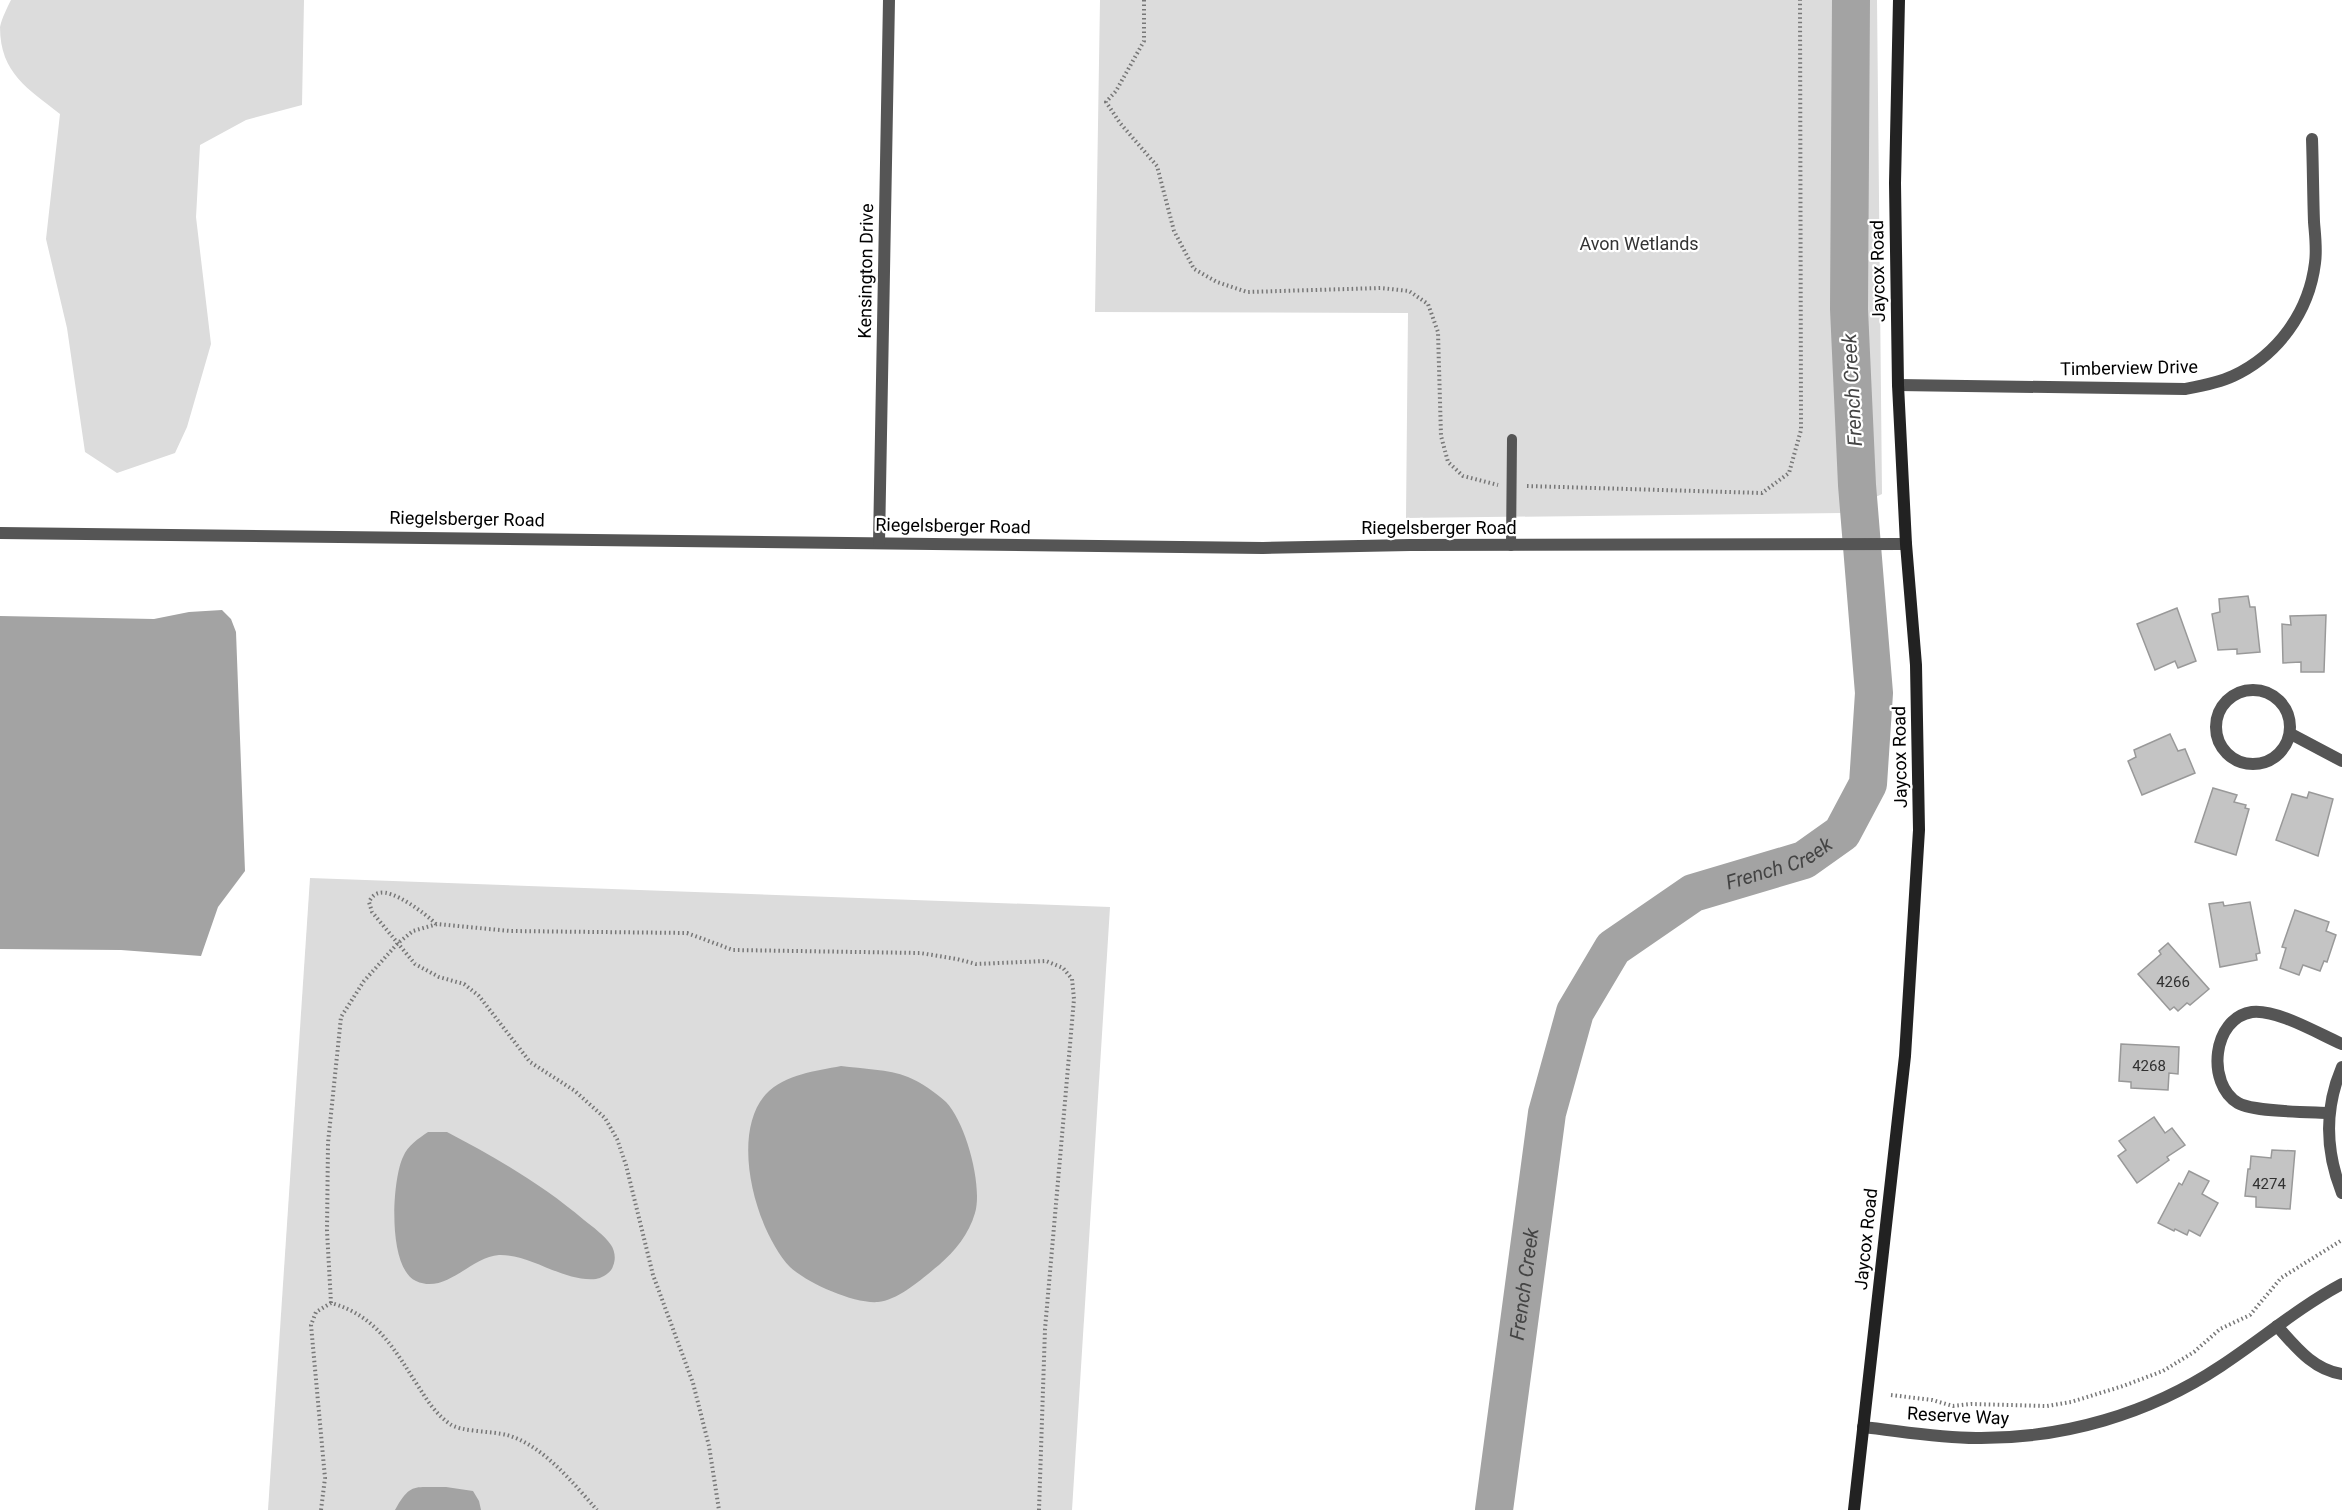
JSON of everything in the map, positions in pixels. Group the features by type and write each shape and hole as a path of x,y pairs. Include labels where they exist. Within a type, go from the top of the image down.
{"street":[{"name":"Kensington Drive","path":"879,543 889,0"},
{"name":"Jaycox Road","path":"1854,1510 1905,1056 1919,830 1916,665 1906,544 1898,385 1895,183 1899,0"},
{"name":"Timberview Drive","path":"1898,385 2185,389 2209,385 2232,377 2254,364 2273,349 2289,330 2302,308 2311,285 2316,261 2312,139"},
{"name":"Riegelsberger Road","path":"0,533 1263,548 1906,544"},
{"path":"2258,689 2280,700 2291,722 2290,734 2286,746 2278,756 2268,762 2255,765 2243,763 2232,758 2220,744 2216,726 2218,714 2224,703 2234,695 2245,690 2258,689"},
{"path":"2290,734 2342,761"},
{"path":"2329,1113 2257,1108 2238,1103 2221,1085 2218,1076 2219,1053 2228,1026 2236,1019 2251,1012 2276,1015 2342,1044"},
{"path":"2342,1067 2332,1092 2328,1123 2330,1151 2342,1193"},
{"name":"Reserve Way","path":"1863,1427 1975,1438 2012,1437 2086,1426 2139,1408 2190,1385 2222,1366 2277,1326 2342,1284"},
{"path":"2277,1326 2310,1360 2332,1373 2342,1374"}],"lane":[{"path":"1510,546 1512,439"}],"path":[{"path":"1144,0 1144,40 1116,91 1106,102 1120,123 1157,166 1174,231 1194,269 1217,282 1247,292 1381,288 1409,291 1428,304 1438,332 1441,436 1448,462 1463,476 1492,485 1762,493 1789,473 1801,430 1800,0"},
{"path":"437,924 424,913 393,895 380,892 373,895 369,902 372,912 415,964 439,977 464,984 479,996 530,1062 575,1091 605,1118 617,1139 626,1165 653,1275 693,1383 709,1446 719,1510"},
{"path":"331,1303 327,1231 328,1143 341,1017 364,981 398,943 413,931 437,924 510,931 687,933 733,950 920,953 976,964 1046,961 1063,968 1072,979 1074,999 1045,1329 1039,1510"},
{"path":"1891,1395 1932,1400 1953,1406 1971,1404 2047,1406 2071,1402 2123,1386 2163,1371 2194,1352 2220,1329 2250,1315 2281,1278 2342,1240"},
{"path":"321,1510 325,1478 311,1325 316,1312 331,1303 351,1309 366,1319 391,1346 432,1408 451,1425 508,1435 535,1446 597,1510"}],"green space":[{"path":"11,0 304,0 302,105 246,120 200,145 196,217 211,344 187,427 175,453 117,473 85,452 67,328 46,239 60,114 18,79 5,57 0,27"},
{"name":"Avon Wetlands","path":"1100,0 1877,0 1882,494 1842,513 1406,518 1408,313 1095,312"},
{"path":"310,878 1110,907 1072,1510 268,1510"}],"shaded area":[{"path":"222,610 231,619 236,632 245,871 218,907 201,956 121,950 0,949 0,616 154,619 189,612"},
{"path":"841,1066 900,1074 938,1095 946,1102 960,1124 975,1172 977,1201 975,1213 961,1242 939,1265 910,1288 894,1297 878,1302 857,1300 831,1291 808,1280 790,1267 767,1231 751,1182 748,1157 749,1133 755,1112 766,1094 791,1078"},
{"path":"428,1132 447,1132 518,1172 568,1207 598,1231 611,1245 615,1258 610,1271 596,1279 583,1279 523,1259 499,1255 488,1257 438,1283 427,1284 416,1281 407,1273 400,1259 396,1242 394,1223 396,1184 405,1153"},
{"path":"420,1487 446,1487 473,1491 481,1510 395,1510 410,1490"}],"building":[{"path":"2248,596 2250,607 2255,607 2260,652 2237,654 2237,649 2218,650 2212,614 2220,612 2219,599"},
{"path":"2177,608 2196,661 2178,668 2175,661 2155,670 2137,624"},
{"path":"2326,615 2324,672 2301,672 2301,662 2283,663 2282,624 2291,625 2290,616"},
{"path":"2170,734 2178,751 2185,749 2195,773 2142,795 2128,761 2136,757 2134,750"},
{"path":"2213,788 2237,795 2234,802 2246,805 2245,808 2249,809 2236,855 2195,842"},
{"path":"2309,792 2333,799 2318,856 2276,840 2292,794 2307,798"},
{"path":"2223,902 2224,906 2250,902 2260,953 2256,954 2257,960 2220,967 2209,904"},
{"path":"2295,910 2329,922 2326,931 2336,935 2327,962 2324,961 2320,971 2303,965 2299,975 2280,968 2286,948 2282,947"},
{"path":"2168,943 2209,989 2190,1005 2187,1003 2178,1011 2174,1007 2170,1010 2138,974 2161,954 2159,951"},
{"path":"2121,1044 2179,1047 2178,1074 2169,1073 2168,1090 2131,1088 2131,1082 2119,1081"},
{"path":"2154,1117 2165,1133 2172,1128 2185,1145 2167,1157 2169,1160 2137,1183 2118,1156 2126,1150 2119,1141"},
{"path":"2272,1150 2295,1151 2290,1209 2256,1207 2256,1197 2245,1196 2251,1156 2271,1158"},
{"path":"2189,1171 2209,1181 2202,1194 2218,1203 2200,1236 2189,1230 2187,1235 2175,1229 2174,1231 2158,1223 2179,1183 2182,1185"}],"waterway":[{"name":"French Creek","path":"1494,1510 1547,1113 1575,1012 1613,948 1693,893 1804,860 1842,833 1868,784 1874,693 1857,485 1849,309 1851,0"}]}
